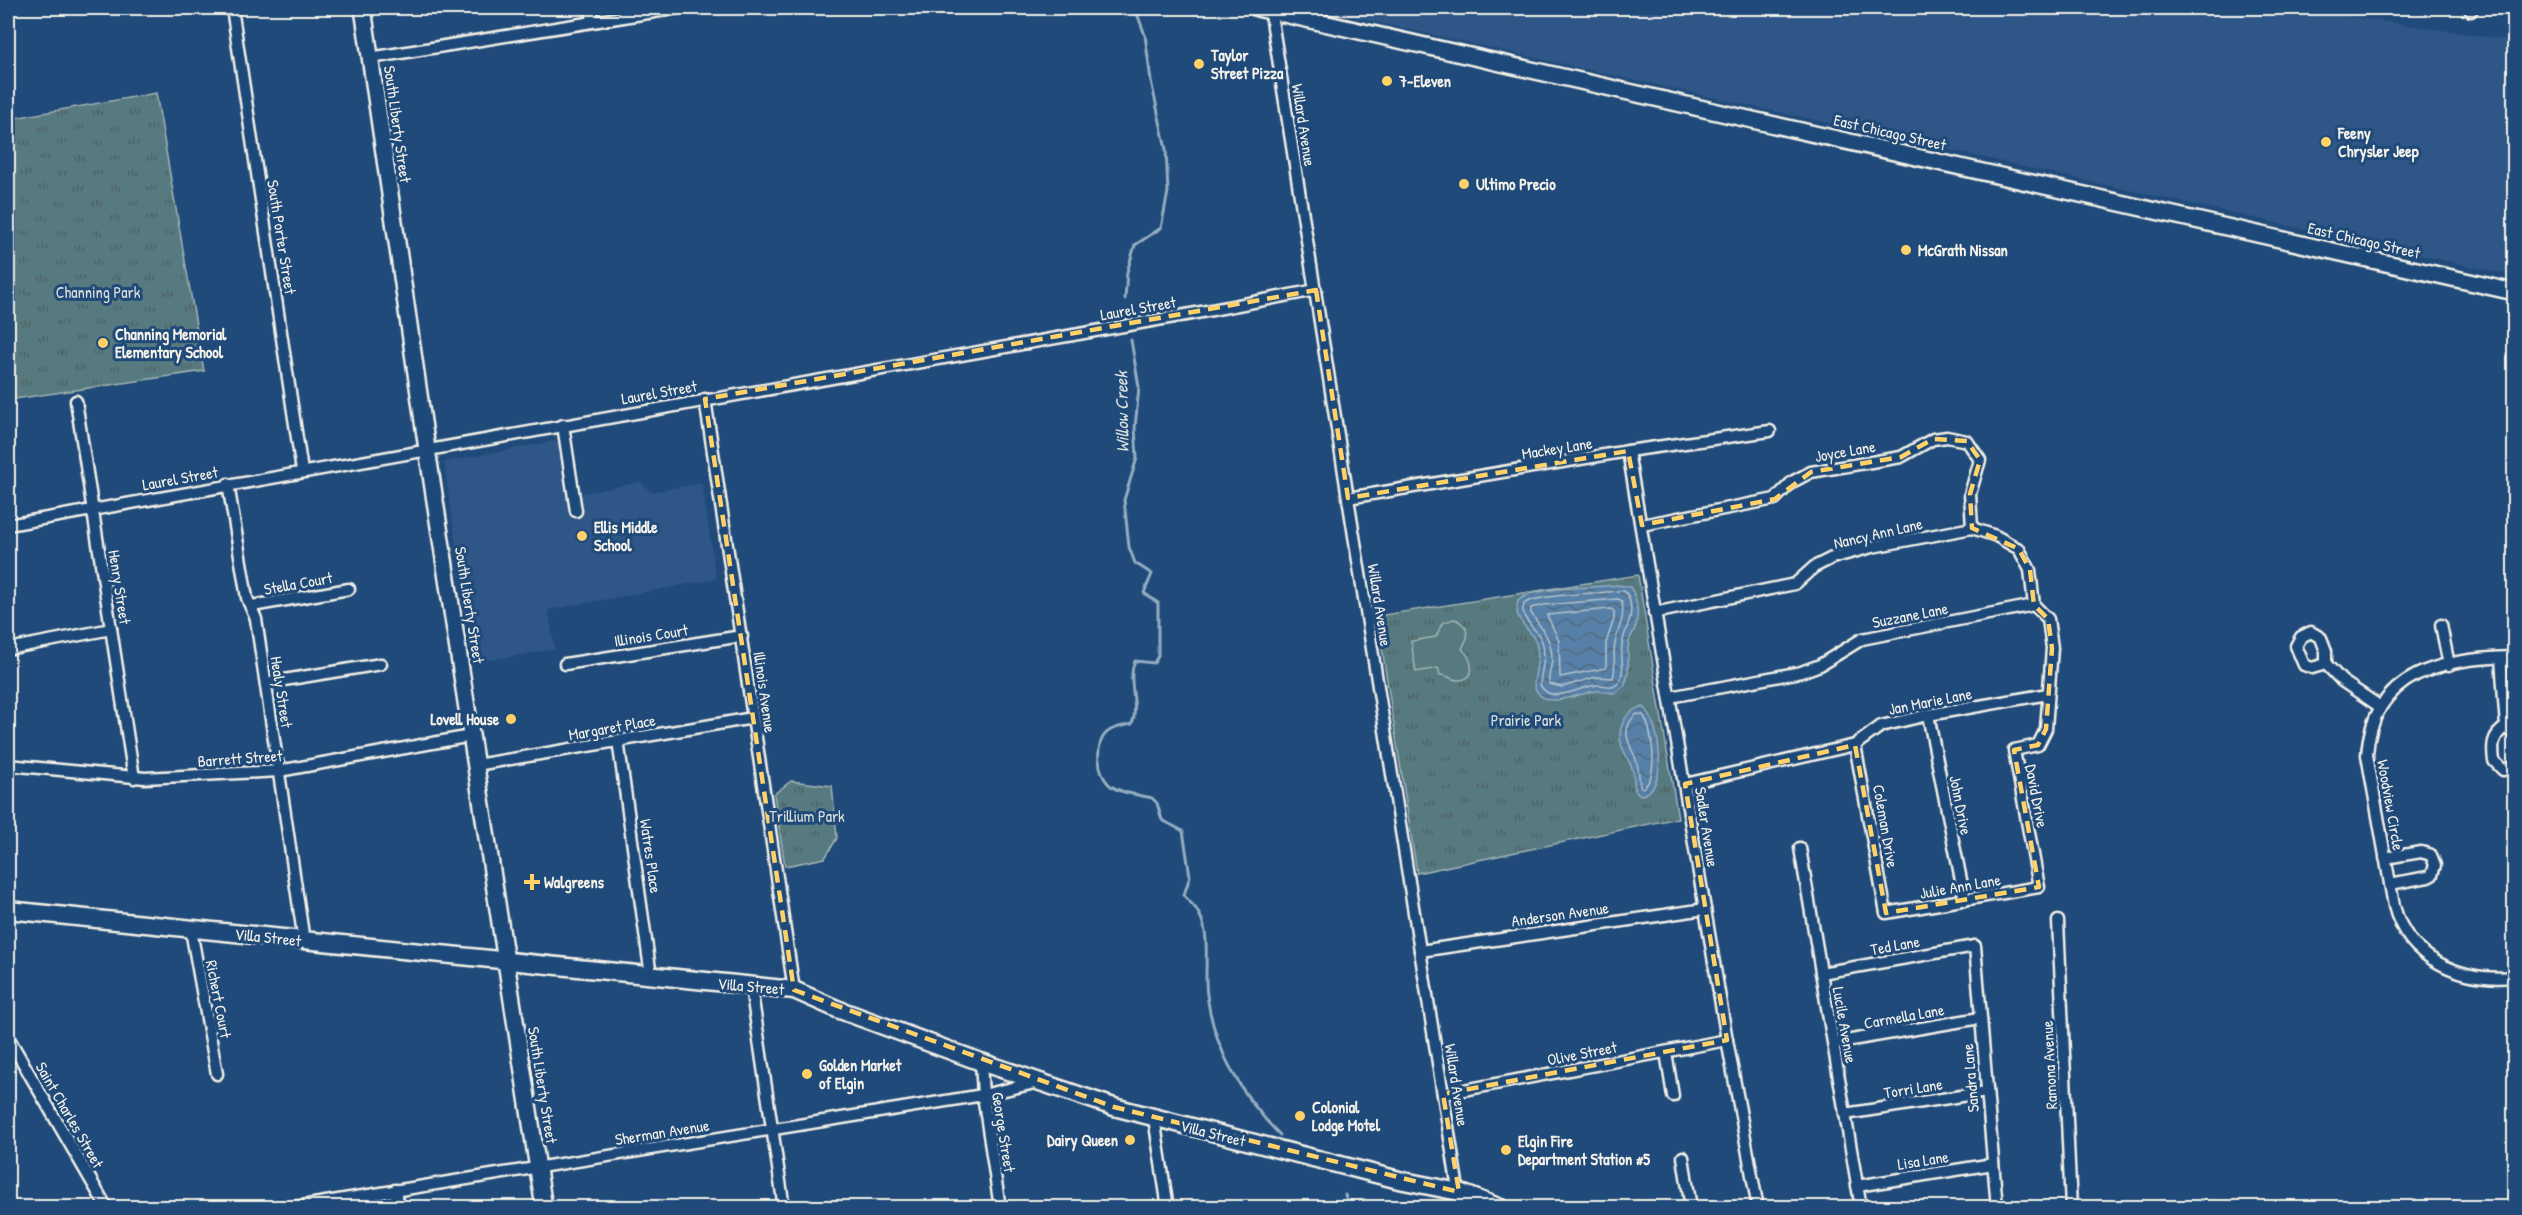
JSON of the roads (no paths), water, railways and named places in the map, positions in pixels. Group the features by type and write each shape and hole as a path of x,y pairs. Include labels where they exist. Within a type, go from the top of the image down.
{"main road":[{"name":"South Liberty Street","path":"363,8 427,449 543,1208"},
{"name":"East Chicago Street","path":"1266,9 2514,292"},
{"name":"Villa Street","path":"8,910 794,990 837,1009 981,1062 1154,1118 1399,1180 1460,1200 1501,1208"}],"street":[{"name":"South Porter Street","path":"232,8 302,471"},
{"path":"591,8 593,21"},
{"path":"370,58 679,8"},
{"name":"Willard Avenue","path":"1266,9 1316,290 1460,1200"},
{"name":"Laurel Street","path":"8,525 1316,290"},
{"name":"Illinois Avenue","path":"705,399 794,990"},
{"name":"Henry Street","path":"76,401 134,778"},
{"path":"563,425 576,511"},
{"name":"Mackey Lane","path":"1348,498 1628,451 1770,431"},
{"name":"Joyce Lane","path":"1642,525 1775,499 1792,482 1811,472 1901,457 1933,439 1947,437 1967,441 1980,460 1970,494 1972,528"},
{"name":"Sadler Avenue","path":"1628,451 1726,1040 1758,1208"},
{"name":"Healy Street","path":"228,484 247,598 256,619 304,941"},
{"path":"1972,528 1996,536 2019,549 2030,570 2034,605 2048,619 2052,648 2048,694"},
{"name":"Nancy Ann Lane","path":"1654,613 1796,584 1814,567 1832,558 1972,528"},
{"name":"Stella Court","path":"252,606 350,589"},
{"name":"Suzzane Lane","path":"1670,697 1801,672 1820,665 1863,639 2034,605"},
{"path":"2441,625 2449,665"},
{"path":"8,649 111,629"},
{"name":"Illinois Court","path":"565,664 742,636"},
{"name":"Woodview Circle","path":"2514,657 2449,665 2429,669 2410,677 2379,706 2370,730 2367,755 2390,884 2401,926 2411,941 2433,961 2466,974 2487,978 2514,977"},
{"path":"2501,658 2506,727 2514,735"},
{"path":"266,683 381,664"},
{"path":"2326,664 2349,687 2379,706"},
{"name":"Jan Marie Lane","path":"1685,784 1855,745 1881,726 1928,715 2048,694"},
{"name":"David Drive","path":"2039,888 2014,750 2038,745 2046,729 2048,694"},
{"name":"John Drive","path":"1928,715 1965,900"},
{"name":"Margaret Place","path":"476,765 753,718"},
{"path":"2506,727 2495,736 2494,761 2503,770 2514,767"},
{"name":"Barrett Street","path":"8,765 134,778 279,771 471,736"},
{"name":"Watres Place","path":"618,741 651,976"},
{"name":"Coleman Drive","path":"1855,745 1886,913"},
{"name":"Lucile Avenue","path":"1800,848 1861,1208"},
{"path":"2385,858 2421,852 2431,855 2434,865 2432,875 2427,878 2390,884"},
{"name":"Julie Ann Lane","path":"1886,913 2039,888"},
{"name":"Anderson Avenue","path":"1420,951 1705,909"},
{"name":"Ramona Avenue","path":"2058,921 2071,1208"},
{"name":"Richert Court","path":"191,930 217,1074"},
{"name":"Ted Lane","path":"1821,973 1975,946"},
{"name":"Sandra Lane","path":"1975,946 1997,1208"},
{"path":"751,987 784,1208"},
{"name":"Carmella Lane","path":"1834,1043 1980,1018"},
{"name":"Saint Charles Street","path":"8,1037 12,1056 107,1208"},
{"name":"Olive Street","path":"1443,1094 1726,1040"},
{"path":"1666,1052 1673,1096"},
{"name":"George Street","path":"981,1062 983,1095 1000,1208"},
{"name":"Sherman Avenue","path":"289,1208 983,1095 1039,1082"},
{"name":"Torri Lane","path":"1845,1114 1987,1092"},
{"path":"1154,1118 1168,1208"},
{"path":"1683,1157 1691,1208"},
{"name":"Lisa Lane","path":"1857,1186 1993,1164"},
{"path":"395,1190 398,1208"}],"water":[{"path":"1617,585 1630,587 1636,600 1637,610 1636,625 1628,645 1628,671 1624,686 1615,693 1588,692 1553,700 1539,694 1534,686 1538,660 1536,643 1520,619 1518,601 1525,596 1550,590"},
{"path":"1644,707 1650,715 1658,741 1659,770 1656,782 1649,791 1640,795 1635,790 1633,771 1620,737 1622,725 1628,715"}],"waterway":[{"name":"Willow Creek","path":"1125,299 1127,272 1135,245 1161,228 1168,192 1166,149 1151,81 1145,35 1135,8"},
{"name":"Willow Creek","path":"1131,340 1139,387 1135,428 1137,458 1124,500 1129,547 1135,563 1152,574 1144,593 1158,603 1158,656 1154,663 1135,661 1132,676 1135,709 1132,724 1114,728 1104,736 1099,750 1100,767 1106,781 1111,786 1126,793 1152,798 1157,803 1162,820 1183,831 1190,876 1184,895 1196,909 1204,928 1207,995 1216,1034 1223,1053 1242,1088 1280,1135"},
{"name":"Willow Creek","path":"1345,1195 1350,1208"}],"place":[{"name":"Taylor Street Pizza","path":"1199,64"},
{"name":"7-Eleven","path":"1387,81"},
{"name":"Feeny Chrysler Jeep","path":"2326,142"},
{"name":"Ultimo Precio","path":"1464,184"},
{"name":"McGrath Nissan","path":"1906,250"},
{"name":"Channing Memorial Elementary School","path":"103,343"},
{"name":"Ellis Middle School","path":"582,536"},
{"name":"Lovell House","path":"511,719"},
{"name":"Walgreens","path":"532,882"},
{"name":"Golden Market of Elgin","path":"807,1074"},
{"name":"Colonial Lodge Motel","path":"1300,1116"},
{"name":"Dairy Queen","path":"1130,1140"},
{"name":"Elgin Fire Department Station #5","path":"1506,1150"}],"park label":[{"name":"Channing Park","path":"98,292"},
{"name":"Prairie Park","path":"1526,720"},
{"name":"Trillium Park","path":"807,816"}]}
